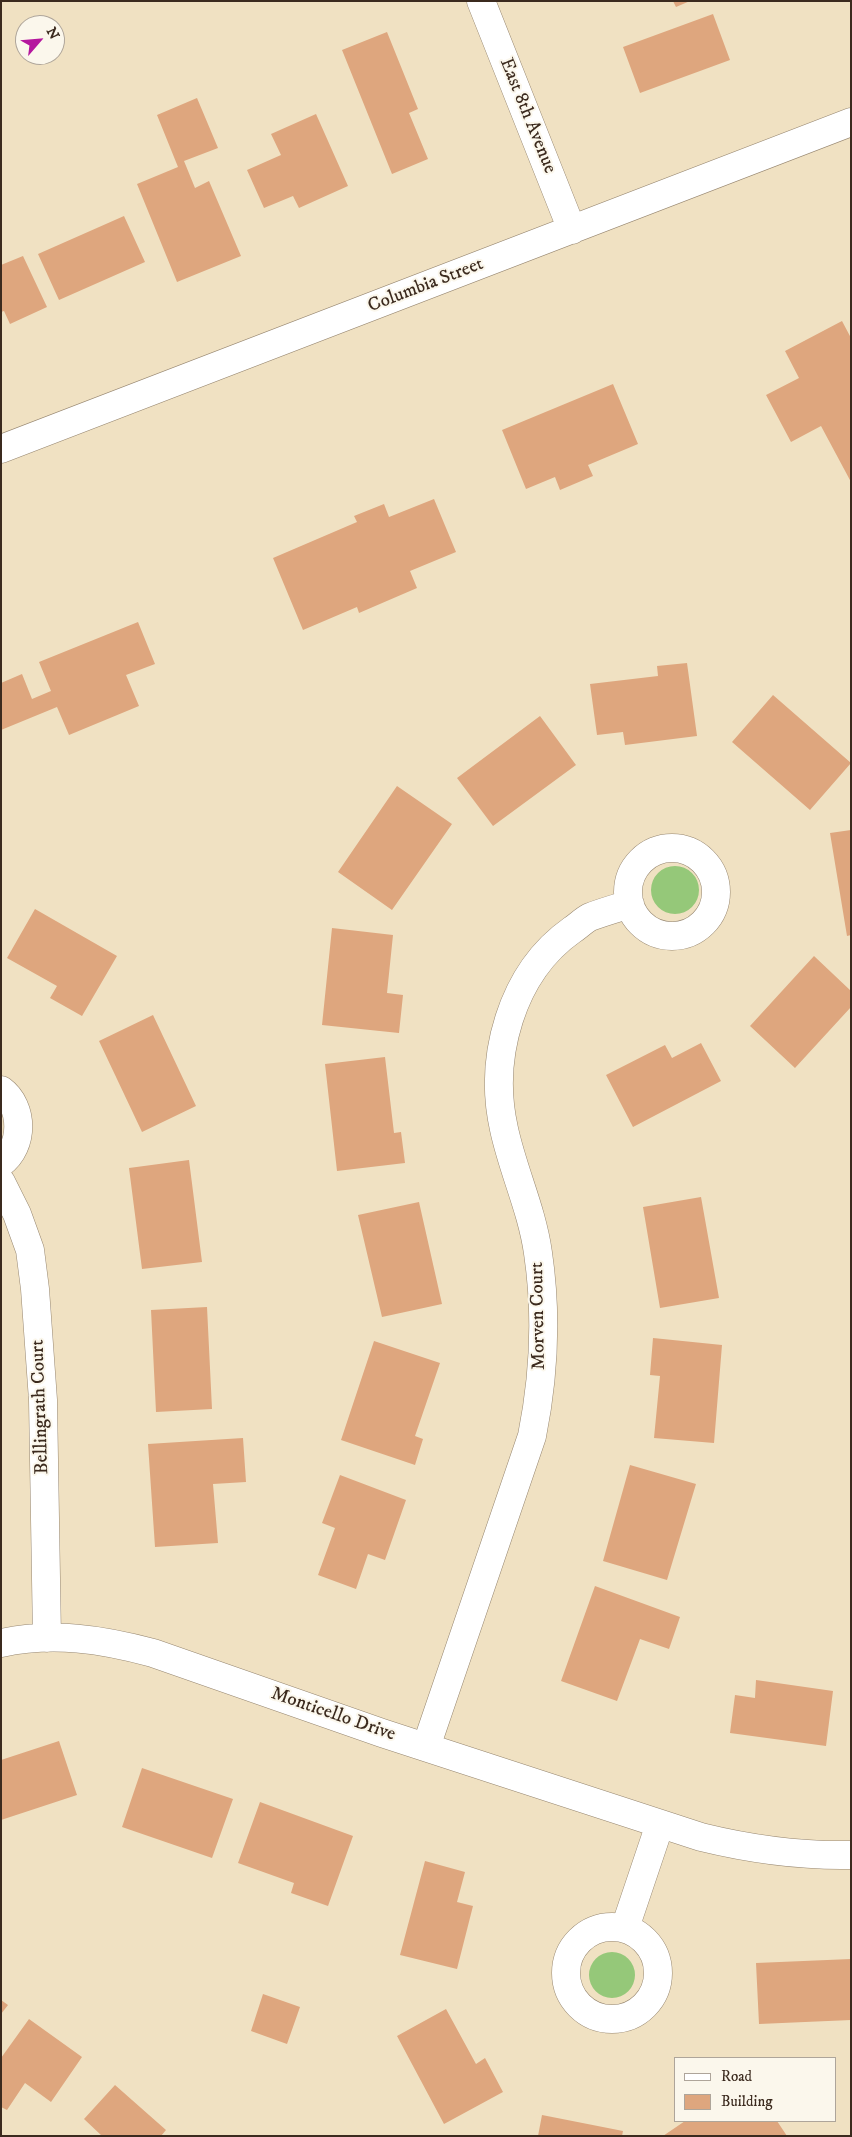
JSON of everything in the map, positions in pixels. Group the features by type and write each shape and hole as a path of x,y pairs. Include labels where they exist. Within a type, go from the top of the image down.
{"street":[{"name":"East 8th Avenue","path":"481,1 572,230"},
{"name":"Columbia Street","path":"1,450 851,122"},
{"name":"Morven Court","path":"426,1747 532,1436 539,1397 543,1353 542,1284 529,1214 504,1129 499,1091 501,1054 507,1025 518,993 540,958 556,941 589,918 630,904"},
{"path":"1,1090 12,1102 18,1127 17,1139 12,1150 1,1163"},
{"name":"Bellingrath Court","path":"1,1182 17,1214 30,1250 35,1289 43,1400 47,1638"},
{"name":"Monticello Drive","path":"1,1643 47,1638 85,1638 153,1653 426,1747 660,1824 723,1842 807,1854 851,1854"},
{"path":"625,1928 660,1824"}],"green space":[{"path":"670,866 680,866 692,873 699,885 699,895 692,907 680,914 670,914 662,910 655,903 651,895 651,885 655,877 662,870"},
{"path":"617,1952 629,1958 634,1966 634,1984 629,1992 621,1997 607,1998 595,1992 590,1984 589,1970 595,1958 603,1953"}],"building":[{"path":"673,1 690,1 676,7"},
{"path":"713,14 730,60 640,93 623,47"},
{"path":"387,32 418,109 409,113 428,159 392,174 342,50"},
{"path":"197,98 218,148 184,161 195,188 209,181 241,256 177,282 137,184 178,167 157,115"},
{"path":"316,114 348,186 299,208 293,196 264,208 247,170 281,155 271,134"},
{"path":"124,216 145,262 59,300 38,254"},
{"path":"23,256 47,307 10,324 4,311 1,312 1,265"},
{"path":"842,321 851,338 851,482 821,426 791,442 766,395 799,378 785,351"},
{"path":"613,384 638,444 588,465 593,476 560,490 555,477 526,489 502,430"},
{"path":"434,499 456,552 410,571 417,588 359,613 357,607 303,630 273,558 357,522 354,516 384,504 389,517"},
{"path":"138,622 155,664 126,675 139,706 69,735 57,707 1,730 1,683 22,674 32,699 51,691 39,662"},
{"path":"687,663 697,736 625,745 623,732 597,735 590,684 658,676 657,666"},
{"path":"773,695 851,763 810,810 732,742"},
{"path":"540,716 576,765 493,826 457,778"},
{"path":"397,786 452,824 392,910 338,872"},
{"path":"851,830 851,935 847,936 830,833"},
{"path":"35,909 117,956 82,1016 50,998 57,986 7,958"},
{"path":"332,928 393,935 387,993 403,995 399,1033 322,1025"},
{"path":"814,956 851,991 851,1007 795,1068 750,1026"},
{"path":"153,1015 196,1106 142,1132 99,1041"},
{"path":"701,1043 721,1081 633,1127 606,1075 665,1045 672,1058"},
{"path":"385,1057 394,1133 401,1132 405,1163 337,1171 325,1064"},
{"path":"189,1160 202,1262 142,1269 129,1168"},
{"path":"701,1197 719,1298 660,1308 643,1207"},
{"path":"419,1202 442,1304 382,1317 358,1215"},
{"path":"207,1307 212,1409 156,1412 151,1310"},
{"path":"653,1338 722,1345 714,1443 654,1438 660,1376 650,1375"},
{"path":"374,1341 440,1363 415,1436 423,1439 415,1465 341,1440"},
{"path":"243,1438 246,1482 213,1484 218,1543 155,1547 148,1444"},
{"path":"630,1465 696,1484 667,1580 603,1561"},
{"path":"340,1475 406,1500 385,1560 368,1554 356,1589 318,1575 335,1528 322,1523"},
{"path":"595,1586 680,1617 669,1649 640,1639 617,1701 561,1681"},
{"path":"756,1680 833,1691 826,1746 730,1733 735,1695 755,1698"},
{"path":"59,1741 77,1795 1,1820 1,1760"},
{"path":"142,1768 233,1799 212,1858 122,1827"},
{"path":"260,1802 353,1836 328,1906 291,1893 294,1883 238,1863"},
{"path":"425,1861 465,1872 457,1902 473,1906 457,1969 400,1955"},
{"path":"851,1959 851,2020 759,2024 756,1963"},
{"path":"263,1994 300,2007 287,2044 251,2031"},
{"path":"1,2000 8,2005 1,2014"},
{"path":"446,2009 476,2064 485,2058 503,2092 444,2124 397,2036"},
{"path":"29,2019 82,2057 51,2102 25,2083 7,2110 1,2107 1,2058"},
{"path":"115,2085 166,2130 161,2136 102,2136 84,2119"},
{"path":"542,2115 623,2131 622,2136 538,2136"},
{"path":"684,2122 778,2122 787,2136 663,2136"}]}
